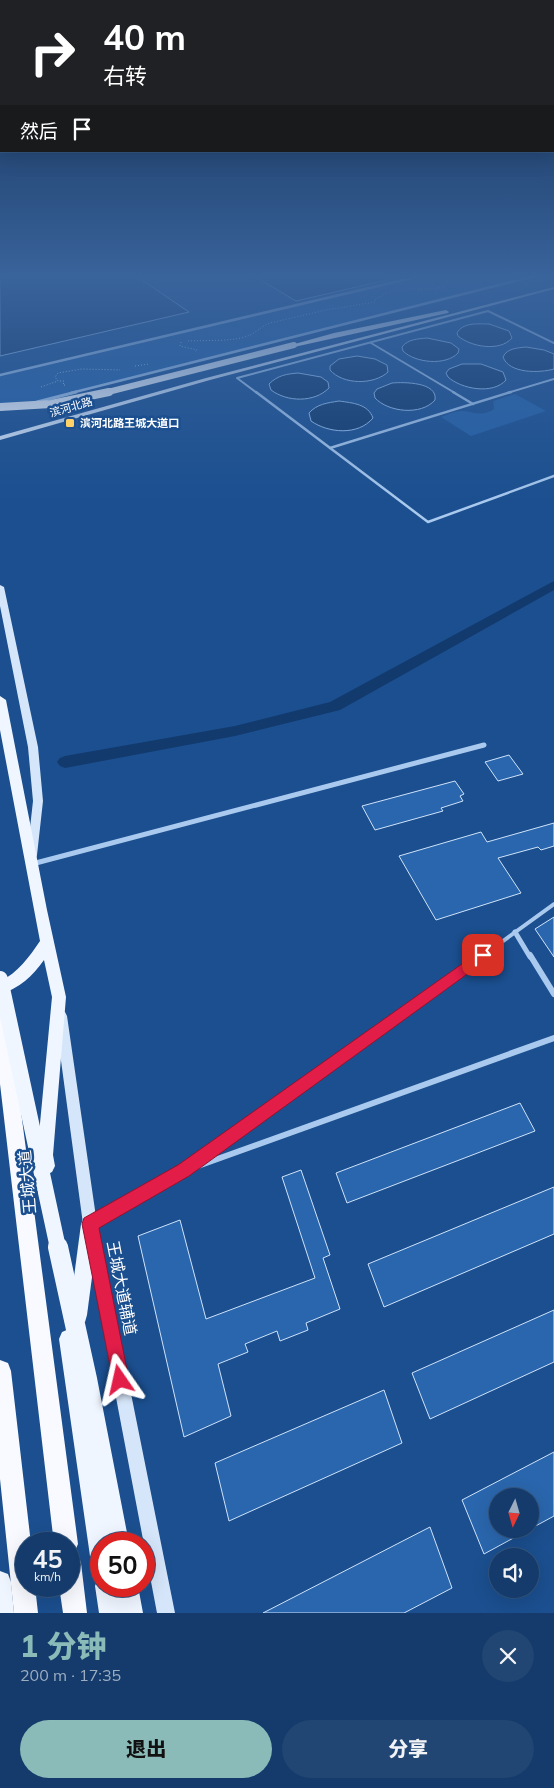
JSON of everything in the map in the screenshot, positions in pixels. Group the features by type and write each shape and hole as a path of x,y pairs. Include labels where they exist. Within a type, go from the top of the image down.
{"highway":[{"name":"王城大道","path":"0,1013 65,1532"},
{"path":"0,1371 26,1613"},
{"path":"73,1597 75,1613"}],"main road":[{"path":"0,409 51,404 106,393 269,351"},
{"name":"滨河北路","path":"10,428 298,351"},
{"name":"滨河北路","path":"0,438 313,351"},
{"path":"0,587 33,747 38,801 32,864"},
{"name":"王城大道","path":"0,700 59,997 45,1155 98,1532"},
{"path":"0,988 9,985 31,967 47,942"},
{"path":"0,979 88,1380 117,1532"},
{"name":"王城大道辅道","path":"59,997 90,1224 166,1613"},
{"path":"72,1357 90,1224"},
{"path":"0,1582 3,1613"},
{"path":"108,1597 110,1613"},
{"path":"129,1597 132,1613"}],"street":[{"path":"0,375 101,351"},
{"path":"0,409 237,351"},
{"path":"32,864 484,746"},
{"path":"515,932 554,994"},
{"path":"184,1171 554,1038"}],"lane":[{"path":"336,351 237,378 428,522 554,476"},
{"path":"386,351 473,404"},
{"path":"330,448 554,379"},
{"path":"90,1224 184,1171 554,904"}],"path":[{"path":"191,354 195,351"},
{"path":"133,368 140,364 154,364"},
{"path":"58,381 55,377 58,373 71,370 127,370"},
{"path":"41,387 58,381 64,381 63,385 71,386 76,392"}],"shaded area":[{"path":"0,351 20,351 0,356"},
{"path":"101,351 237,351 0,411 0,375"},
{"path":"403,351 458,351 453,357 438,361 423,360 408,355"},
{"path":"508,351 547,351 554,354 554,369 526,371 518,369 506,363 503,357"},
{"path":"357,356 375,359 387,365 388,372 375,379 359,382 350,381 330,370 330,366 339,359"},
{"path":"462,364 481,364 503,372 506,380 493,388 485,389 461,385 448,377 446,373 449,369"},
{"path":"298,373 321,377 328,382 329,388 316,396 300,399 285,397 271,390 269,384 279,377"},
{"path":"392,383 412,383 426,386 435,394 435,400 429,405 413,410 396,409 388,406 375,398 374,393 377,389"},
{"path":"515,394 546,411 471,436 441,417 459,411 486,413 494,409 493,401"},
{"path":"339,401 364,407 371,413 373,418 359,428 343,431 326,428 311,421 309,413 315,408 322,404"}],"building":[{"path":"509,755 523,774 498,781 485,762"},
{"path":"455,781 464,794 460,796 463,801 441,808 443,811 375,830 362,806"},
{"path":"554,823 554,846 541,850 538,847 498,858 521,893 436,920 399,856 481,832 487,842"},
{"path":"554,917 554,957 535,929"},
{"path":"520,1103 535,1131 347,1203 336,1173"},
{"path":"301,1170 330,1255 323,1258 340,1309 306,1323 308,1330 280,1341 277,1331 245,1344 248,1352 218,1364 231,1416 184,1437 138,1236 180,1220 206,1319 315,1278 282,1177"},
{"path":"554,1187 554,1234 384,1307 368,1264"},
{"path":"554,1310 554,1362 430,1419 412,1373"},
{"path":"384,1390 402,1443 229,1521 215,1463"},
{"path":"554,1452 554,1516 539,1524 539,1488 489,1488 489,1538 513,1538 495,1548 489,1548 489,1551 484,1554 462,1500"},
{"path":"430,1527 452,1588 404,1613 263,1613"}],"waterway":[{"path":"65,762 235,731 335,706 554,585"}],"place":[{"name":"滨河北路王城大道口","path":"70,423"}],"route":[{"path":"120,1380 90,1224 184,1171 483,955"}]}
